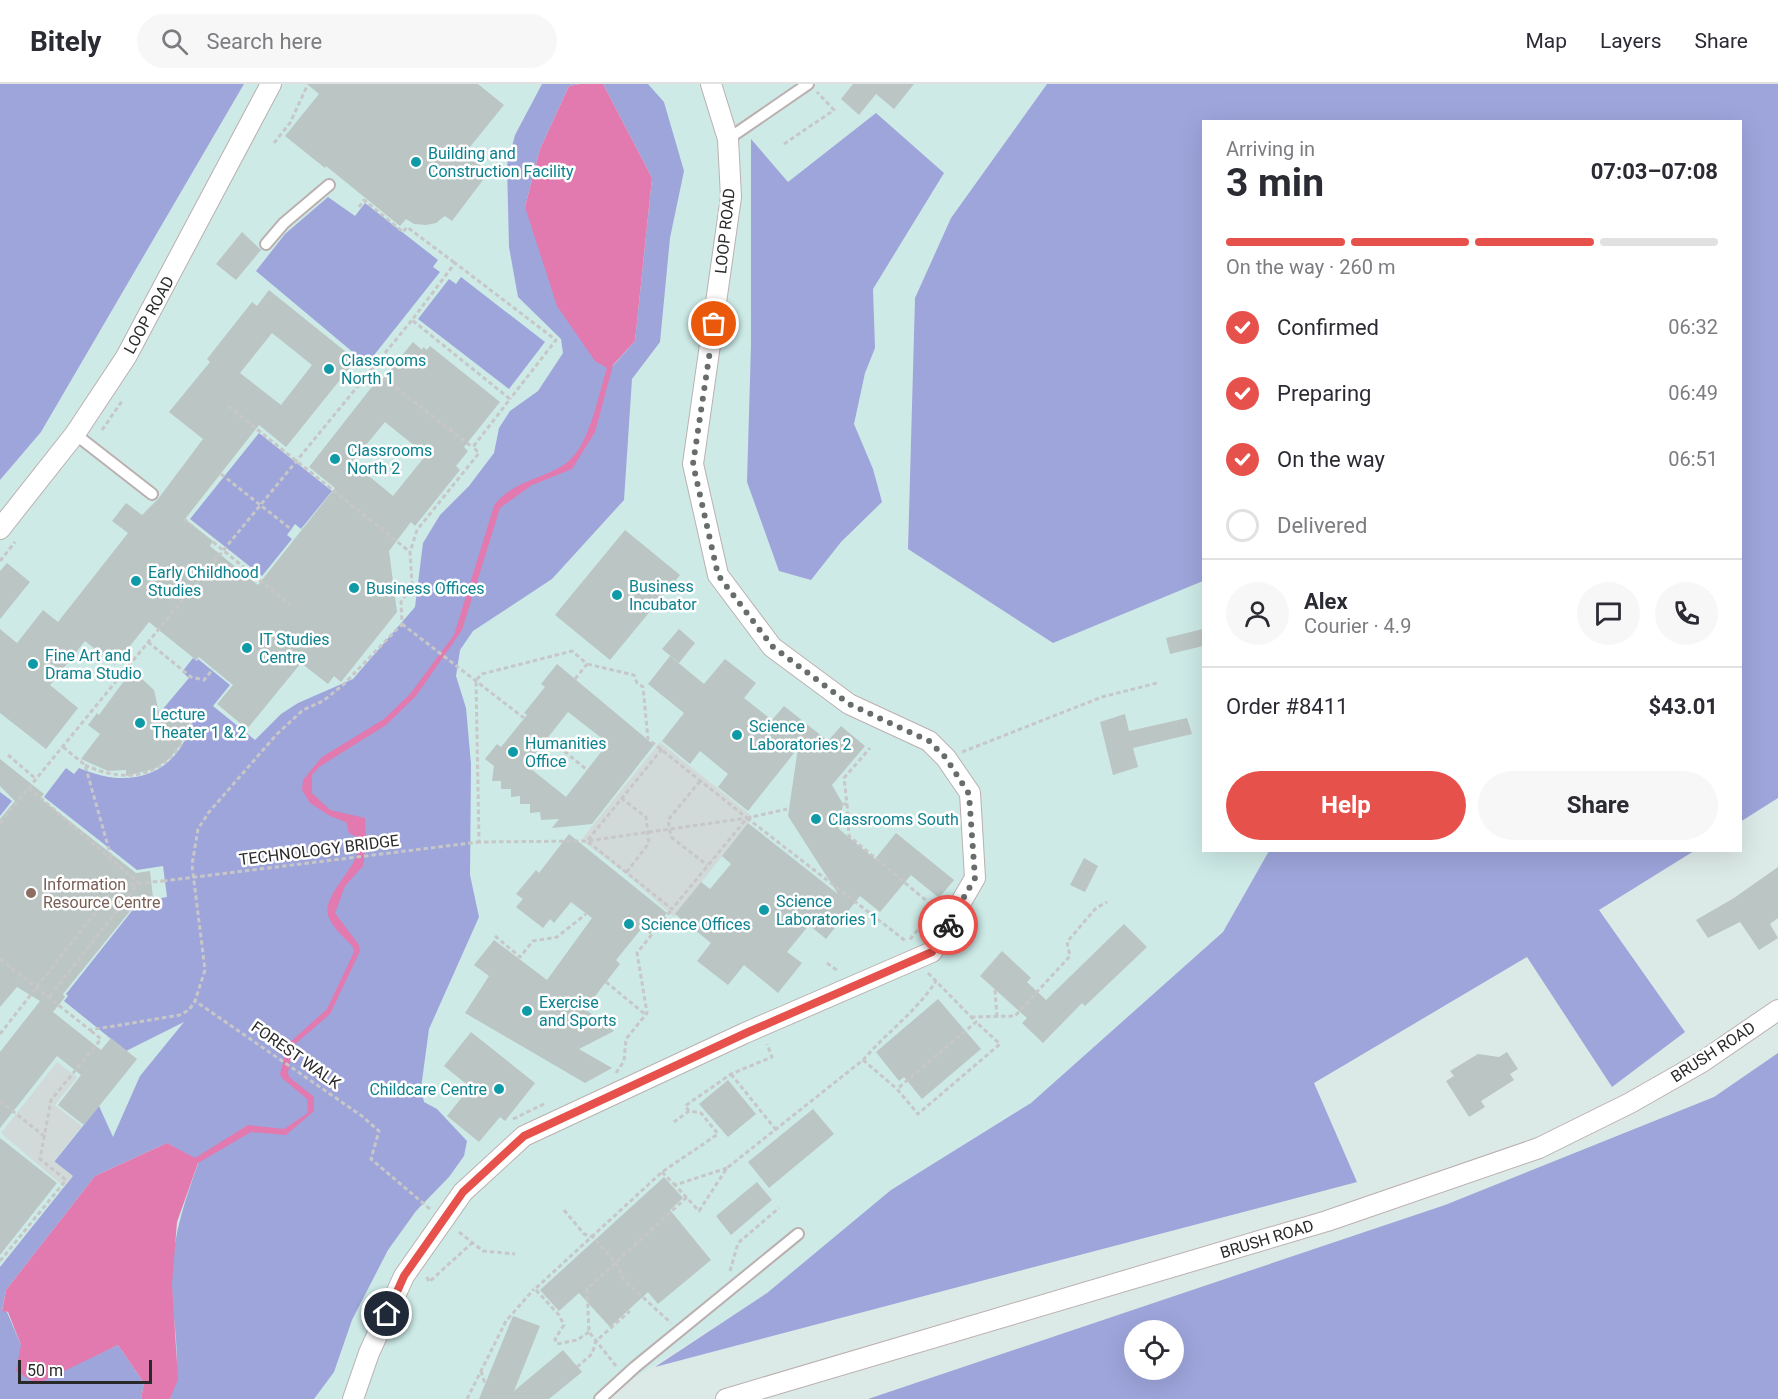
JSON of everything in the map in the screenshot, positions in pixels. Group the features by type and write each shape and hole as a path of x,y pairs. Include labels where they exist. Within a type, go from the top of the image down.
{"street":[{"name":"LOOP ROAD","path":"0,529 75,434 132,348 271,84"},
{"name":"LOOP ROAD","path":"352,1399 369,1353 404,1276 463,1192 524,1136 735,1038 932,952 975,878 969,794 946,758 929,741 849,704 772,646 718,575 693,464 731,197 728,139 711,84"},
{"name":"BRUSH ROAD","path":"726,1399 1327,1221 1539,1148 1630,1103 1702,1062 1778,1010"}],"lane":[{"path":"728,139 809,84"},
{"path":"266,244 284,223 329,185"},
{"path":"75,434 152,494"},
{"path":"600,1399 798,1234"}],"path":[{"path":"274,143 290,123 308,84"},
{"path":"784,144 834,110 809,84"},
{"path":"359,207 364,200 403,232 407,227 556,340 473,447"},
{"path":"0,823 372,369 455,263"},
{"path":"411,320 510,399"},
{"path":"90,1030 180,1015 189,1010 195,1001 205,970 192,866 198,829 209,812 277,734 303,710 323,701 343,685 402,624 401,602 412,585 410,552 417,530 479,453 372,369"},
{"path":"228,406 410,552"},
{"path":"221,474 292,530"},
{"path":"184,519 192,526"},
{"path":"213,542 291,605"},
{"path":"402,624 524,718"},
{"path":"148,642 190,677 204,680 213,669"},
{"path":"478,842 476,680 482,674 572,651 587,664 634,675 637,683 643,687 648,739 907,942 935,908 849,836 844,778 870,748"},
{"path":"575,679 587,664"},
{"path":"117,681 122,686"},
{"path":"946,758 1102,698 1156,683"},
{"path":"63,747 85,765 102,773 126,777 154,770 170,760 182,746 193,720 158,711"},
{"path":"547,738 587,770"},
{"path":"662,749 587,841 626,873 672,909 747,818"},
{"path":"8,755 36,779"},
{"path":"85,765 112,860"},
{"path":"700,781 668,820 671,837 707,865"},
{"path":"29,788 139,883 50,997"},
{"path":"621,798 646,818 649,843 626,873"},
{"name":"TECHNOLOGY BRIDGE","path":"0,1034 116,886 478,842 587,841 747,818 787,809"},
{"path":"971,1017 1015,1016 1070,956 1067,942 1096,908 1107,902"},
{"path":"495,936 520,957 533,941 557,937 586,914"},
{"path":"0,959 101,1039 51,1100 40,1159 66,1180 0,1261"},
{"path":"827,963 838,972"},
{"path":"863,1060 897,1089 918,1114 1000,1044 927,972"},
{"path":"662,1172 699,1211 727,1168 863,1060 885,1034 924,999 936,981"},
{"path":"606,982 646,1014"},
{"path":"995,990 997,1017"},
{"name":"FOREST WALK","path":"195,1001 362,1116 379,1131 371,1159 443,1219"},
{"path":"897,1089 976,1022"},
{"path":"467,1399 506,1321 523,1299 662,1172 718,1134 701,1113 689,1111 685,1106 731,1074 772,1057 767,1044"},
{"path":"731,1074 776,1130"},
{"path":"0,1101 44,1136"},
{"path":"674,1122 689,1111"},
{"path":"675,1185 727,1168"},
{"path":"624,1377 589,1332 587,1289 687,1197"},
{"path":"723,1296 738,1243 779,1208"},
{"path":"564,1210 584,1234 593,1237 616,1263 624,1280 680,1331"},
{"path":"443,1219 483,1251 515,1254"},
{"path":"432,1269 426,1278 429,1282 472,1242"},
{"path":"535,1288 559,1315 564,1325 555,1339 557,1344 577,1340 589,1332"},
{"path":"577,1367 592,1354 596,1341 630,1311"},
{"path":"481,1369 485,1384"}],"shaded area":[{"path":"0,84 244,84 41,432 0,480"},
{"path":"244,84 1047,84 951,218 915,298 908,549 1053,643 1202,581 1202,852 1268,852 1223,932 1031,1103 891,1190 767,1293 602,1399 0,1399 0,480 41,432"},
{"path":"542,84 580,84 569,86 540,149 525,207 610,369 635,341 652,178 603,84 648,84 664,102 684,171 670,238 660,342 632,379 624,500 552,579 473,631 460,650 456,676 466,708 471,764 470,875 479,917 429,1029 421,1088 424,1102 437,1109 467,1141 464,1156 449,1177 416,1211 388,1250 352,1320 334,1372 314,1399 170,1399 177,1357 172,1269 176,1237 199,1161 167,1143 95,1176 6,1290 2,1310 7,1312 21,1345 83,1361 118,1345 144,1383 141,1399 0,1399 0,1267 72,1177 54,1162 99,1106 113,1137 140,1076 184,1022 126,1051 64,1001 68,996 66,994 139,902 167,897 163,866 137,870 44,797 66,768 74,774 79,768 98,775 116,778 133,777 149,774 163,766 176,754 186,739 193,719 162,710 189,678 182,672 193,658 197,661 198,659 230,685 213,706 255,740 281,714 298,703 353,679 415,607 423,543 440,515 469,486 494,453 499,428 510,411 538,391 563,353 561,339 518,297 509,247 507,165 515,135"},
{"path":"603,84 652,178 635,341 613,365 595,432 572,469 532,485 500,508 462,630 416,696 386,725 319,767 312,775 312,793 330,810 365,818 363,866 345,886 335,913 359,945 360,951 330,1014 294,1045 288,1072 289,1077 314,1097 314,1111 286,1135 251,1132 198,1163 177,1222 172,1284 178,1379 170,1399 141,1399 144,1383 118,1345 37,1384 16,1371 21,1345 8,1312 2,1311 6,1290 95,1176 167,1143 195,1158 248,1125 284,1129 308,1113 307,1099 280,1074 288,1044 327,1009 354,952 353,947 331,922 327,910 333,893 355,859 358,847 357,837 349,833 346,822 330,816 310,803 302,790 303,780 322,757 384,719 410,694 454,635 494,506 509,491 556,469 574,456 587,433 607,368 595,361 557,306 525,207 540,149 569,86"},
{"path":"1047,84 1778,84 1778,798 1742,821 1742,120 1202,120 1202,581 1053,643 908,549 915,298 951,218"},
{"path":"876,113 944,173 873,289 875,348 865,373 854,424 873,469 882,502 841,542 811,580 779,571 747,482 751,345 751,139 788,182"},
{"path":"328,197 355,216 365,203 438,260 433,267 440,272 367,364 256,271 285,234"},
{"path":"461,277 545,342 509,389 418,319 449,279 456,284"},
{"path":"259,433 332,491 301,529 295,524 287,535 292,539 262,576 190,519"},
{"path":"660,742 753,817 674,917 626,874 581,840"},
{"path":"0,792 12,801 0,816"},
{"path":"1268,852 1692,852 1599,910 1685,1032 1612,1087 1527,957 1314,1083 1357,1182 655,1367 767,1293 891,1190 1031,1103 1223,932"},
{"path":"1778,1053 1778,1399 868,1399 1445,1205 1714,1097"},
{"path":"57,1062 77,1077 55,1105 82,1126 54,1161 73,1176 64,1187 1,1133"}],"building":[{"name":"Building and Construction Facility","path":"307,84 478,84 504,105 465,153 489,172 452,221 445,216 436,223 426,225 414,224 406,219 400,226 285,136 319,94"},
{"path":"853,84 914,84 894,109 876,94 859,115 841,99"},
{"path":"242,232 261,250 236,280 216,264"},
{"path":"269,290 356,360 286,447 259,425 185,519 213,541 210,546 258,585 335,488 309,467 378,379 381,381 413,342 422,350 423,347 427,350 430,346 500,402 464,447 468,451 456,466 460,470 415,526 411,522 389,551 397,612 341,682 334,676 328,684 301,663 247,729 217,704 233,685 199,657 196,660 149,622 115,665 85,641 50,685 78,708 46,749 0,713 0,629 17,643 43,610 58,622 128,533 112,521 126,503 142,515 158,499 203,439 169,412 210,362 207,359 252,302 257,306","holes":["272,333 312,365 281,405 240,373","385,422 426,455 393,496 352,462"]},
{"name":"Business Incubator","path":"625,530 680,575 610,660 555,615"},
{"path":"7,563 30,582 0,619 0,571"},
{"path":"679,629 695,643 679,663 662,649"},
{"path":"1202,629 1202,646 1170,654 1166,638"},
{"path":"670,656 704,684 725,659 756,683 744,698 772,720 784,706 828,741 841,726 865,746 832,785 843,804 839,829 875,859 896,833 954,880 939,898 911,875 880,912 860,896 826,939 809,925 787,952 802,963 778,993 744,965 728,985 697,961 711,943 675,914 701,882 710,889 731,864 722,856 748,823 838,894 788,816 798,748 748,811 718,787 728,774 700,751 690,764 662,741 684,713 648,684"},
{"name":"Humanities Office","path":"557,664 654,745 592,824 552,828 559,819 541,820 540,812 530,813 530,804 520,804 520,796 511,797 511,789 501,789 501,781 492,781 494,766 485,759 497,744 501,747 527,715 524,713 545,687 541,684","holes":["568,712 608,743 566,797 526,765"]},
{"name":"Lecture Theater 1 & 2","path":"132,670 154,690 159,713 191,720 181,744 169,759 154,769 126,776 126,770 108,771 81,759 100,734 88,725 97,713 99,715"},
{"path":"1125,714 1129,731 1187,718 1192,734 1133,748 1138,767 1113,775 1100,722"},
{"path":"0,759 44,794 40,798 136,873 150,871 153,898 139,900 63,994 65,997 53,1012 101,1050 111,1038 137,1059 84,1125 58,1105 81,1075 57,1056 0,1128 0,1052 40,1001 17,987 0,1007 0,819 15,801 0,786"},
{"path":"569,834 667,913 650,934 642,928 616,960 620,964 585,1009 614,1031 579,1049 612,1068 585,1083 465,1013 489,976 474,965 494,940 547,980 592,918 571,902 554,923 550,919 543,928 516,907 523,899 516,894 536,870 539,873"},
{"path":"1084,858 1098,866 1085,892 1070,885"},
{"path":"1778,867 1778,918 1770,924 1778,938 1759,950 1740,922 1708,938 1696,920 1734,898"},
{"path":"1124,924 1147,947 1085,1006 1082,1003 1043,1043 1022,1023 1027,1018 980,976 1002,951 1031,978 1027,982 1046,1000"},
{"path":"938,999 981,1049 922,1099 904,1077 899,1081 876,1052"},
{"name":"Childcare Centre","path":"471,1032 535,1083 505,1121 500,1117 479,1142 447,1116 470,1087 444,1066"},
{"path":"1507,1052 1518,1069 1510,1074 1514,1080 1481,1101 1485,1107 1469,1117 1446,1081 1454,1076 1450,1071 1478,1054 1499,1057"},
{"path":"728,1080 756,1114 728,1137 699,1104"},
{"path":"813,1109 834,1134 769,1188 748,1162"},
{"path":"0,1138 57,1183 0,1255"},
{"path":"664,1177 683,1198 670,1210 711,1260 658,1304 648,1292 610,1327 579,1293 559,1311 540,1290"},
{"path":"757,1182 772,1200 731,1235 716,1216"},
{"path":"513,1316 540,1326 514,1391 563,1350 582,1372 549,1399 479,1399"}],"way so far":[{"path":"714,324 693,464 718,575 772,646 849,704 929,741 946,758 969,794 975,878 948,925"}],"place":[{"name":"Building and Construction Facility","path":"416,162"},
{"name":"Classrooms North 1","path":"329,369"},
{"name":"Classrooms North 2","path":"335,459"},
{"name":"Early Childhood Studies","path":"136,581"},
{"name":"Business Offices","path":"354,588"},
{"name":"Business Incubator","path":"617,595"},
{"name":"IT Studies Centre","path":"247,648"},
{"name":"Fine Art and Drama Studio","path":"33,664"},
{"name":"Lecture Theater 1 & 2","path":"140,723"},
{"name":"Science Laboratories 2","path":"737,735"},
{"name":"Humanities Office","path":"513,752"},
{"name":"Classrooms South","path":"816,819"},
{"name":"Information Resource Centre","path":"31,893"},
{"name":"Science Laboratories 1","path":"764,910"},
{"name":"Science Offices","path":"629,924"},
{"name":"Exercise and Sports","path":"527,1011"},
{"name":"Childcare Centre","path":"499,1089"}],"route":[{"path":"387,1314 404,1276 463,1192 524,1136 619,1090 932,952 948,925"}]}
